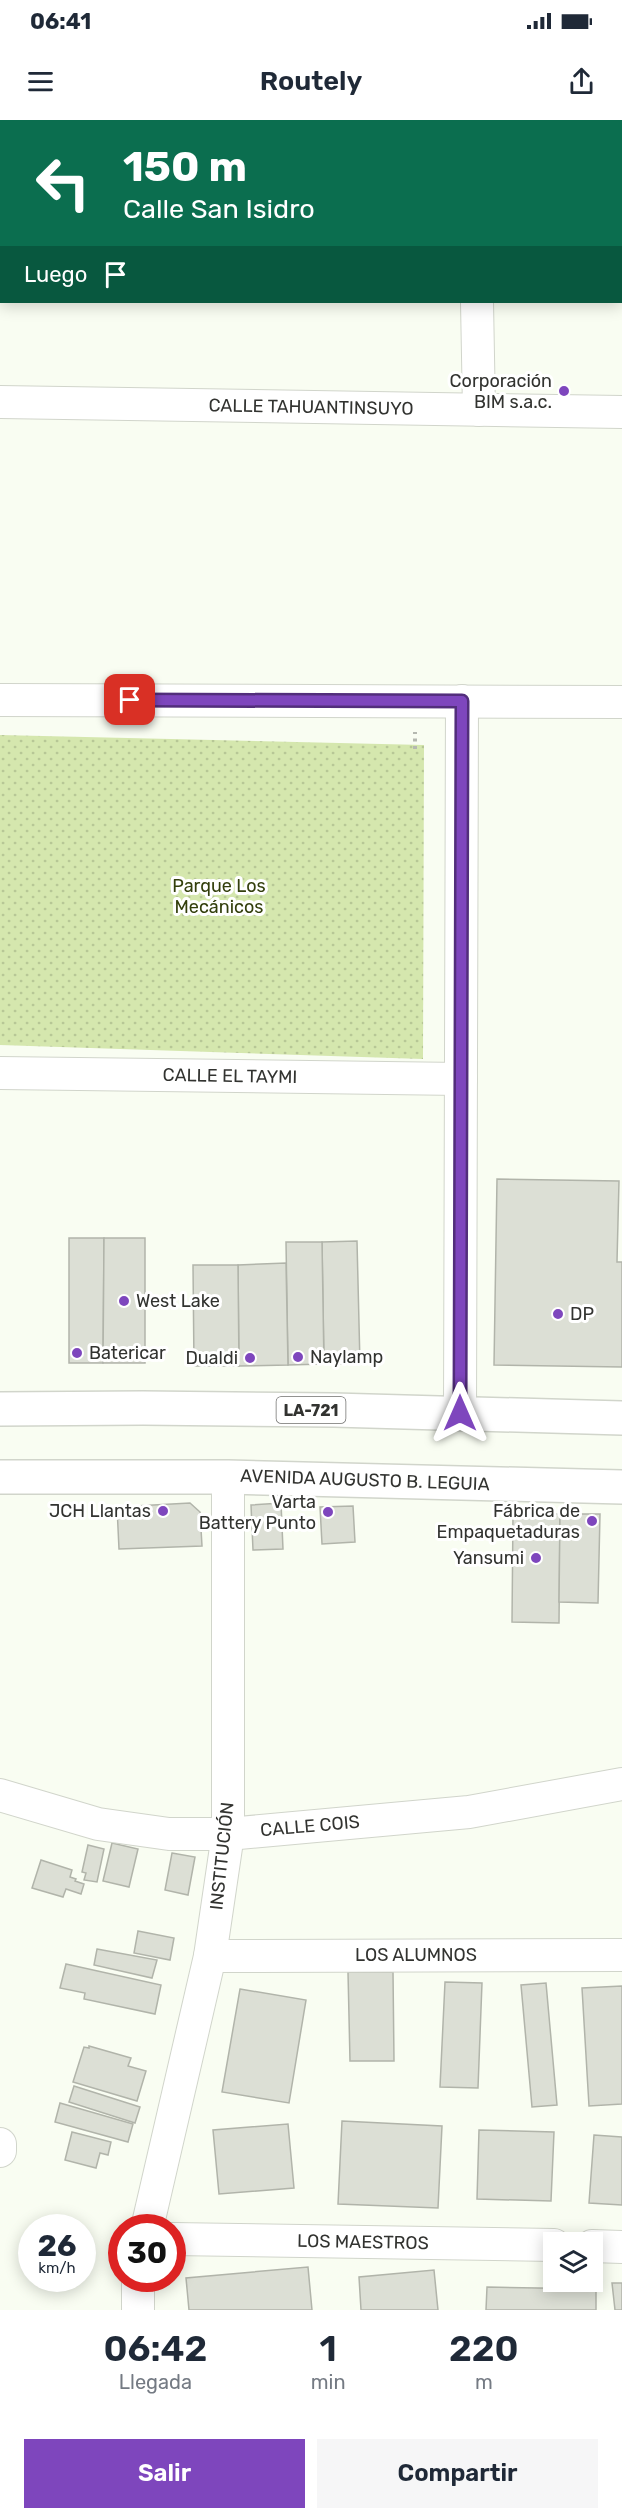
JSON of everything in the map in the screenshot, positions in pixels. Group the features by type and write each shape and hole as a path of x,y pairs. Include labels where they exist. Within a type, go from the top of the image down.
{"main road":[{"name":"LA-721","path":"0,1409 167,1408 622,1418"},
{"name":"AVENIDA AUGUSTO B. LEGUIA","path":"0,1478 228,1477 622,1487"}],"street":[{"path":"477,303 479,410"},
{"name":"CALLE TAHUANTINSUYO","path":"0,402 622,412"},
{"path":"0,700 622,702"},
{"path":"460,1413 462,701"},
{"name":"CALLE EL TAYMI","path":"0,1073 461,1080"},
{"name":"INSTITUCIÓN","path":"150,2214 210,1956 228,1834 228,1477"},
{"name":"CALLE COIS","path":"0,1795 98,1824 169,1834 228,1834 469,1812 622,1784"},
{"name":"LOS ALUMNOS","path":"210,1956 622,1955"},
{"path":"0,2144 0,2151"},
{"name":"LOS MAESTROS","path":"186,2239 543,2245"},
{"path":"603,2246 622,2247"},
{"path":"138,2292 138,2310"}],"green space":[{"name":"Parque Los Mecánicos","path":"0,735 424,745 423,1059 0,1045"}],"building":[{"name":"DP","path":"497,1179 619,1181 617,1262 622,1262 622,1367 494,1365"},
{"path":"69,1238 104,1238 103,1363 69,1363"},
{"name":"West Lake","path":"104,1238 145,1238 145,1363 103,1363"},
{"path":"357,1241 360,1364 324,1364 322,1242"},
{"path":"286,1242 322,1242 324,1364 288,1365"},
{"path":"286,1263 288,1365 239,1366 238,1265"},
{"path":"193,1265 238,1265 239,1366 194,1366"},
{"path":"190,1503 200,1512 202,1546 119,1549 117,1507"},
{"path":"281,1503 283,1549 253,1550 251,1505"},
{"path":"353,1506 355,1542 322,1544 320,1507"},
{"name":"Yansumi","path":"513,1513 560,1514 559,1623 512,1622"},
{"path":"560,1514 600,1514 598,1603 559,1602"},
{"path":"112,1843 138,1849 129,1887 103,1881"},
{"path":"88,1845 104,1849 97,1882 84,1880 86,1873 82,1872"},
{"path":"172,1853 195,1857 188,1895 165,1890"},
{"path":"41,1860 72,1870 70,1877 84,1884 81,1894 66,1889 63,1897 32,1888"},
{"path":"138,1931 174,1938 170,1960 134,1953"},
{"path":"97,1949 157,1960 152,1978 94,1965"},
{"path":"66,1964 161,1985 155,2014 84,1999 85,1993 60,1988"},
{"path":"348,1972 393,1972 394,2061 350,2061"},
{"path":"445,1982 482,1983 478,2088 440,2087"},
{"path":"546,1983 557,2105 532,2107 521,1985"},
{"path":"622,1986 622,2104 589,2106 582,1988"},
{"path":"240,1989 306,2000 289,2103 222,2092"},
{"path":"89,2046 131,2058 128,2066 146,2071 137,2101 73,2082 84,2047 89,2048"},
{"path":"74,2086 140,2107 135,2123 69,2102"},
{"path":"60,2103 133,2124 128,2142 55,2122"},
{"path":"342,2121 442,2126 438,2208 338,2204"},
{"path":"288,2124 294,2188 219,2194 213,2130"},
{"path":"479,2130 554,2132 551,2201 477,2199"},
{"path":"72,2132 111,2142 108,2155 100,2153 96,2168 65,2160"},
{"path":"594,2135 622,2137 622,2205 589,2203"},
{"path":"308,2267 312,2310 189,2310 186,2278"},
{"path":"434,2270 438,2310 361,2310 359,2277"},
{"path":"612,2283 622,2283 622,2310 615,2310"},
{"path":"487,2287 543,2288 543,2292 596,2292 596,2310 486,2310"}],"place":[{"name":"Corporación BIM s.a.c.","path":"564,391"},
{"name":"West Lake","path":"124,1301"},
{"name":"DP","path":"558,1314"},
{"name":"Batericar","path":"77,1353"},
{"name":"Naylamp","path":"298,1357"},
{"name":"Dualdi","path":"250,1358"},
{"name":"JCH Llantas","path":"163,1511"},
{"name":"Varta Battery Punto","path":"328,1512"},
{"name":"Fábrica de Empaquetaduras","path":"592,1521"},
{"name":"Yansumi","path":"536,1558"}],"route":[{"path":"130,700 462,701 460,1413"}]}
